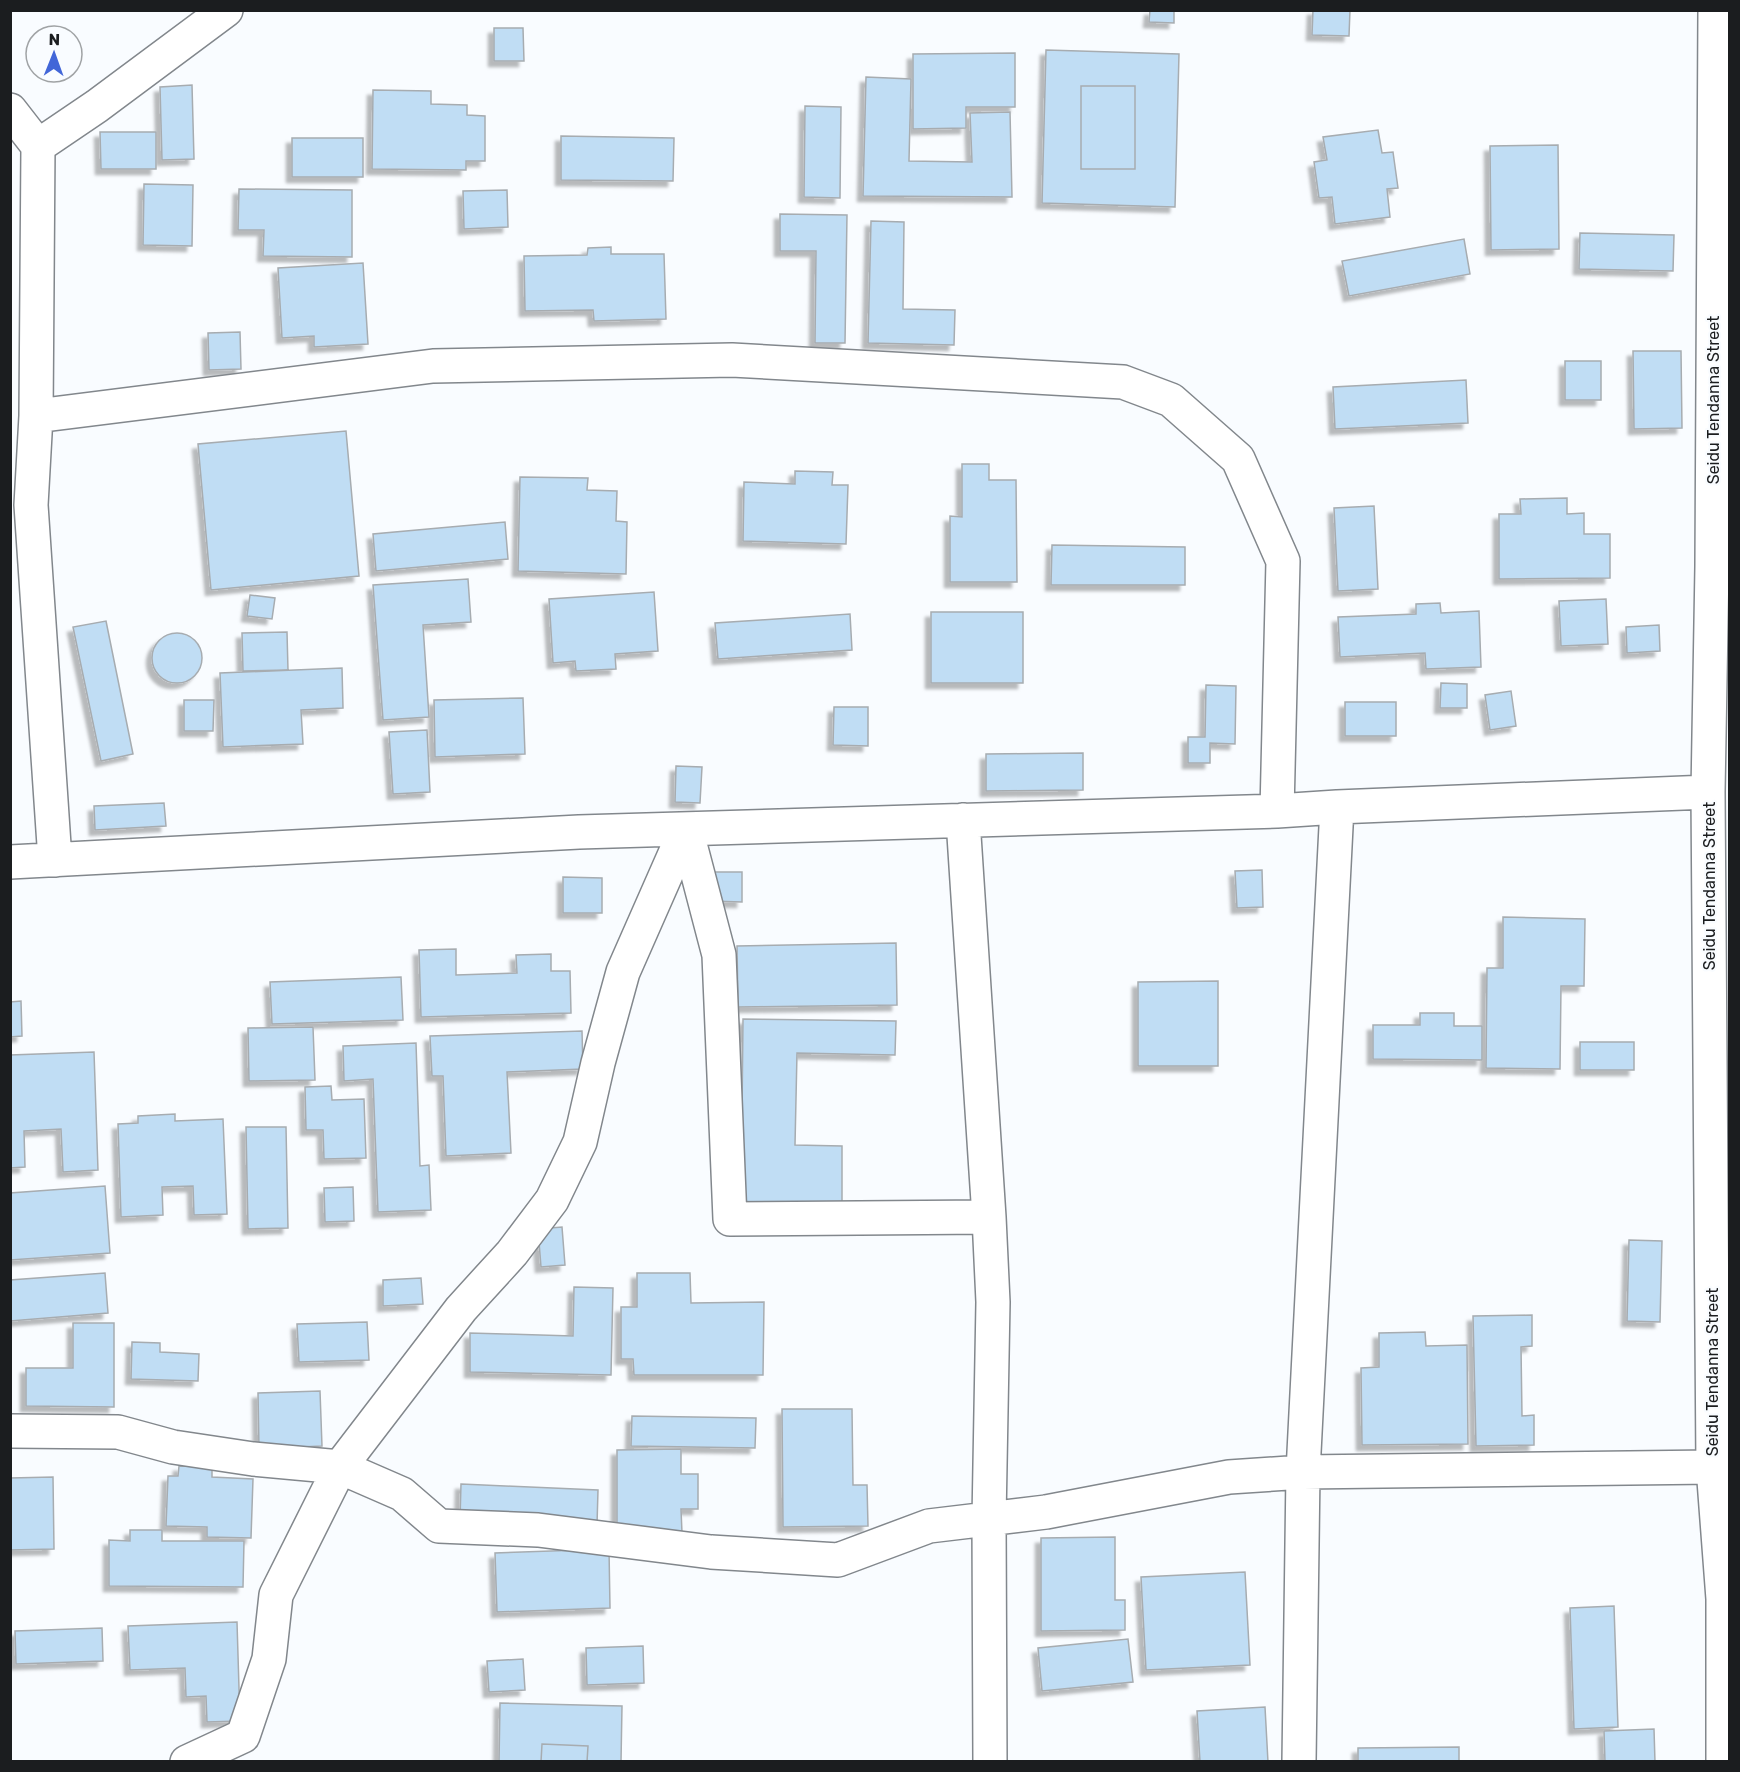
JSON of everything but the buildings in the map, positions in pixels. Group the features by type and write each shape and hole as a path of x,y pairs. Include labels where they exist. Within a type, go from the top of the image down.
{"street":[{"path":"38,146 97,106 226,10"},
{"name":"Seidu Tendanna Street","path":"1715,10 1721,566 1708,792 1713,1467 1726,1599 1723,1761"},
{"path":"10,110 38,146 36,416 32,506 55,860"},
{"path":"36,416 433,366 732,360 1124,382 1171,400 1238,459 1283,561 1277,811"},
{"path":"10,862 579,832 1277,811 1708,792"},
{"path":"1299,1761 1303,1472 1337,807"},
{"path":"963,820 993,1302 989,1519 990,1761"},
{"path":"686,829 718,955 730,1219 989,1217"},
{"path":"187,1761 243,1736 269,1659 276,1595 340,1467 461,1309 512,1253 552,1200 580,1142 598,1063 623,972 686,829"},
{"path":"10,1431 118,1432 173,1447 253,1459 340,1467 402,1494 439,1526 538,1530 711,1552 838,1560 929,1526 1046,1512 1229,1477 1303,1472 1713,1467"}]}
